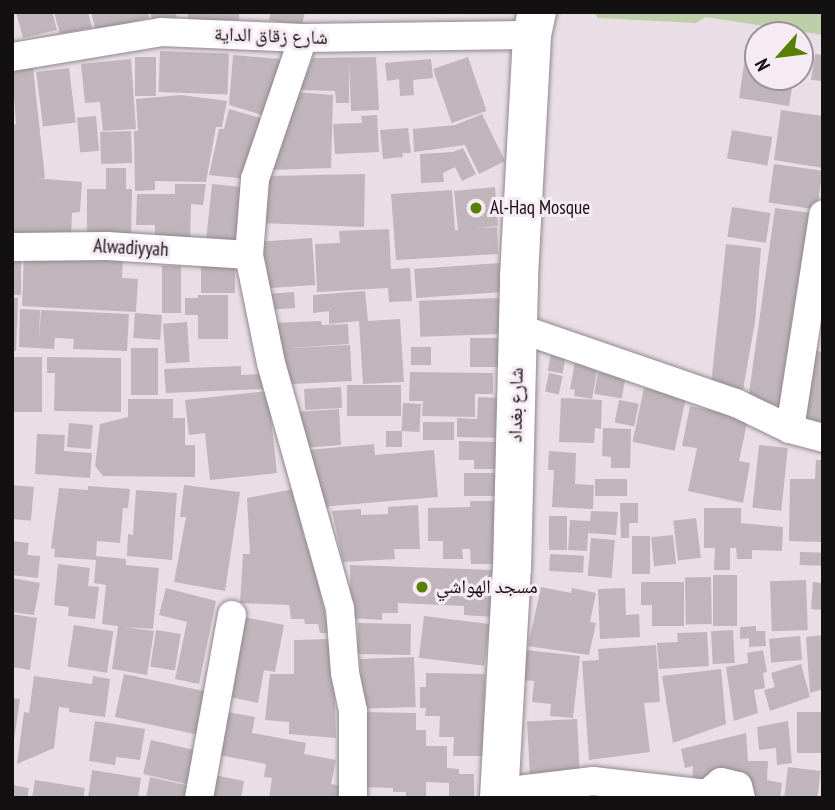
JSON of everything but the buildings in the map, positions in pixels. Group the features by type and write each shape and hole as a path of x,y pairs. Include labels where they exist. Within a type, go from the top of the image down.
{"main road":[{"name":"شارع بغداد","path":"500,795 518,328 534,24"}],"street":[{"name":"شارع زقاق الداية","path":"12,57 161,32 303,38 534,24"},
{"path":"303,38 255,179 249,255 271,363 340,608 345,673 353,711 353,798"},
{"path":"790,429 823,215"},
{"name":"Alwadiyyah","path":"12,247 107,246 249,255"},
{"path":"518,328 736,404 790,429 823,438"},
{"path":"199,798 232,615"},
{"path":"500,795 593,781 707,794 721,782 738,786 741,798"}],"green space":[{"path":"594,12 823,12 823,35 814,34 814,21 744,23 706,17 696,23 598,18"}],"place":[{"name":"Al-Haq Mosque","path":"476,208"},
{"name":"مسجد الهواشي","path":"422,587"}]}
